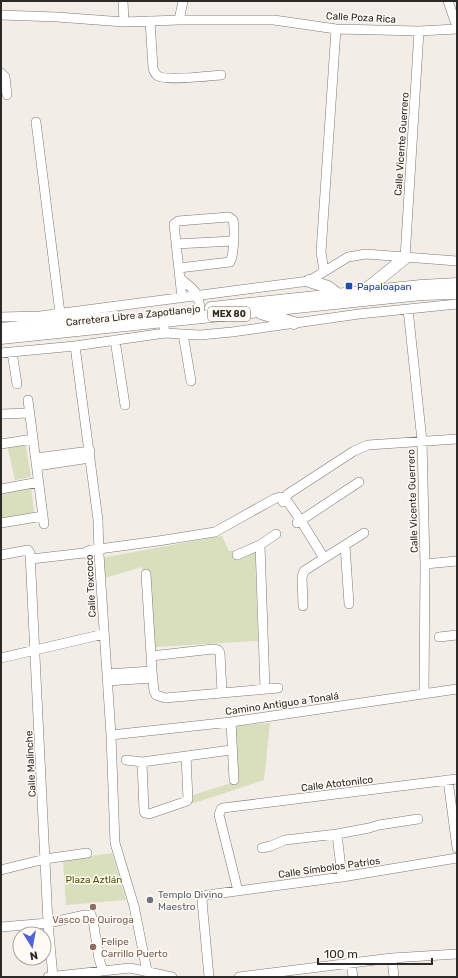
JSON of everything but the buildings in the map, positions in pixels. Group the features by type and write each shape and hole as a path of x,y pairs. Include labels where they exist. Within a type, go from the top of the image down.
{"main road":[{"path":"361,296 404,258"},
{"path":"309,281 328,286 337,294"},
{"name":"Carretera Libre a Zapotlanejo","path":"1,338 256,311 457,284"},
{"name":"Carretera Libre a Zapotlanejo","path":"1,329 337,294 361,296 457,293"},
{"path":"256,311 294,323"},
{"path":"40,316 72,322"}],"street":[{"path":"123,1 124,22"},
{"path":"179,20 183,1"},
{"path":"448,1 457,28"},
{"name":"Calle Poza Rica","path":"1,15 124,22 179,20 274,20 336,28 418,31 457,28"},
{"path":"150,21 153,68 158,76 162,78 183,78 221,76"},
{"path":"324,271 322,252 336,28"},
{"name":"Calle Vicente Guerrero","path":"404,258 418,31"},
{"path":"1,73 5,77 7,95"},
{"path":"36,122 60,313"},
{"path":"179,268 230,262 232,259 234,222 231,218 175,222 173,226 179,268 181,279 182,298"},
{"path":"176,244 233,241"},
{"path":"1,317 40,316 309,281 348,257 366,254 457,261"},
{"path":"181,279 192,288 198,296 200,309"},
{"path":"359,314 361,296"},
{"path":"447,304 457,308"},
{"path":"1,353 75,346 164,333 200,335 232,332 359,314 457,304"},
{"name":"Calle Vicente Guerrero","path":"408,309 422,441 425,564 424,694"},
{"name":"Carretera Libre a Zapotlanejo","path":"163,321 164,333"},
{"path":"182,334 191,381"},
{"path":"116,340 125,405"},
{"name":"Calle Texcoco","path":"75,346 98,520 115,843 134,906 147,971"},
{"path":"12,352 17,384"},
{"path":"1,524 43,520 28,400"},
{"path":"1,414 30,413"},
{"path":"1,444 33,439"},
{"path":"1,555 84,553 159,546 217,536 274,504 284,500 288,494 363,446 372,444 457,439"},
{"path":"36,462 90,454"},
{"path":"1,489 39,482"},
{"path":"299,522 359,482"},
{"path":"284,500 322,559"},
{"path":"303,606 302,574 322,559 364,533"},
{"path":"237,555 260,545 276,534"},
{"path":"260,545 265,688"},
{"path":"345,545 348,604"},
{"name":"Calle Malinche","path":"30,555 48,922 53,977"},
{"path":"425,564 457,561"},
{"path":"146,574 151,656 154,691 156,695 165,698 278,688"},
{"path":"1,658 104,634"},
{"path":"439,638 457,635"},
{"path":"151,656 213,649 218,650 220,653 222,693"},
{"path":"107,677 153,674"},
{"name":"Camino Antiguo a Tonalá","path":"110,735 231,722 457,689"},
{"path":"231,722 231,750 234,780"},
{"path":"126,760 142,762 231,750"},
{"path":"142,762 144,811 145,813 149,814 187,801 186,756"},
{"path":"453,780 457,848"},
{"name":"Calle Atotonilco","path":"238,891 219,815 221,809 226,807 453,780"},
{"path":"262,848 285,840 337,834 379,825 418,819"},
{"path":"337,834 342,877"},
{"path":"1,870 45,859 88,853"},
{"name":"Calle Símbolos Patrios","path":"209,977 202,901 204,896 209,894 342,877 457,858"},
{"path":"1,927 48,922 91,915 103,971"},
{"path":"239,977 298,974 351,963 392,958 457,954"},
{"path":"392,958 394,977"},
{"path":"351,963 353,977"},
{"path":"48,977 130,968 172,977"}],"green space":[{"path":"25,441 31,477 15,480 7,445"},
{"path":"31,487 34,513 1,518 1,491"},
{"path":"222,536 229,551 255,550 258,641 155,647 142,567 101,579 101,558"},
{"path":"270,723 264,780 191,804 190,796 234,782 235,726"},
{"name":"Plaza Aztlán","path":"112,853 126,900 66,905 63,860"}],"place":[{"name":"Papaloapan","path":"349,286"},
{"name":"Templo Divino Maestro","path":"150,900"},
{"name":"Vasco De Quiroga","path":"93,907"},
{"name":"Felipe Carrillo Puerto","path":"93,947"}]}
